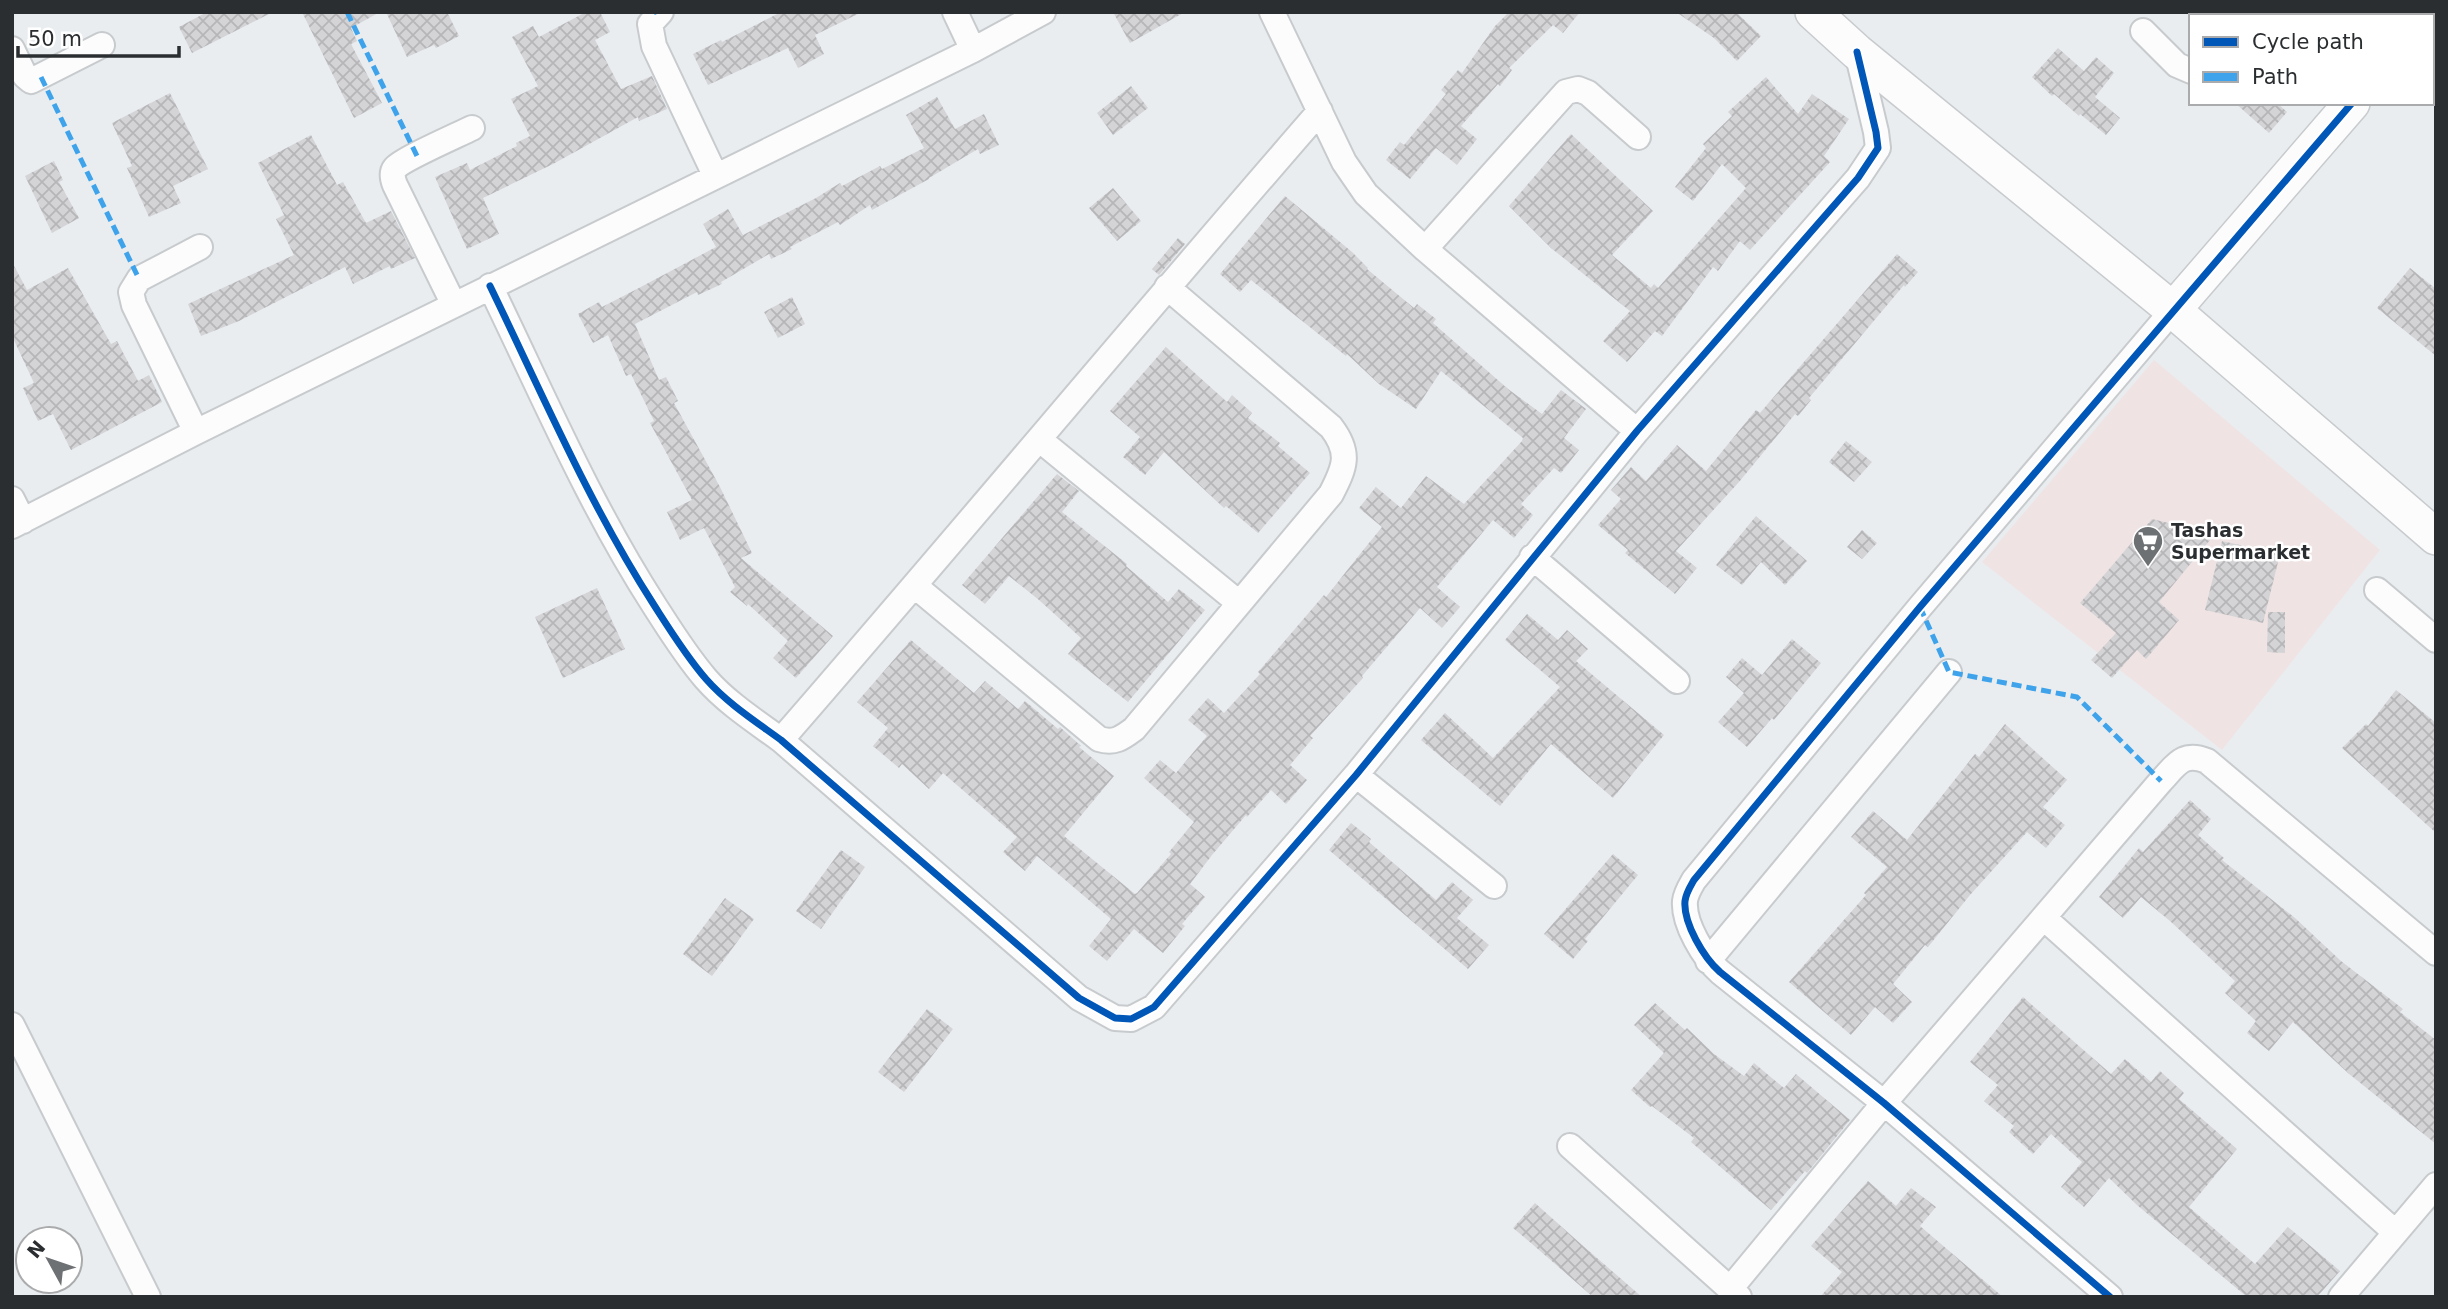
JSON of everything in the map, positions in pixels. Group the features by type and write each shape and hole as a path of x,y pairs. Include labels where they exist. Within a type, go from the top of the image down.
{"street":[{"path":"661,12 650,24 650,33 715,175"},
{"path":"955,12 973,50"},
{"path":"16,516 196,432 973,50 1043,12"},
{"path":"1272,12 1344,162 1366,194 1425,249 1637,431"},
{"path":"1813,12 1857,52 2173,310 2436,537"},
{"path":"2143,31 2177,65 2189,70"},
{"path":"12,49 25,76 31,80 102,45"},
{"path":"490,286 593,498 632,570 706,680 780,740 1079,998 1115,1018 1131,1019 1154,1007 1356,775 1637,431 1871,160 1878,148 1876,132 1857,52"},
{"path":"1425,249 1566,92 1578,89 1588,93 1638,137"},
{"path":"2110,1297 1884,1103 1708,961 1701,952 1686,913 1688,890 1920,607 2350,105"},
{"path":"780,740 915,586 1167,287 1320,111"},
{"path":"454,305 395,185 393,173 395,168 416,156 472,128"},
{"path":"196,432 134,305 131,292 139,279 200,247"},
{"path":"915,586 1099,739 1109,743 1134,729 1331,494 1341,474 1346,455 1341,439 1331,427 1167,287"},
{"path":"1040,440 1240,603"},
{"path":"1532,557 1677,681"},
{"path":"2377,590 2436,640"},
{"path":"1708,961 1950,672"},
{"path":"1570,1146 1735,1293 1884,1103 2161,781 2184,759 2191,756 2207,761 2434,947"},
{"path":"1356,775 1494,886"},
{"path":"2044,918 2395,1233"},
{"path":"12,1025 148,1297"},
{"path":"2341,1297 2436,1185"}],"shaded area":[{"path":"2154,360 2380,550 2222,750 1982,562"}],"building":[{"path":"207,12 273,12 192,53 179,27"},
{"path":"302,12 380,12 351,28 357,41 351,44 382,103 354,118"},
{"path":"386,12 447,12 459,36 436,48 434,45 407,57"},
{"path":"586,12 600,12 610,32 595,40 621,89 652,76 667,109 639,121 638,117 553,164 483,198 499,234 467,249 435,177 467,163 470,170 517,146 516,143 530,136 511,99 538,86 512,37 533,26 539,37"},
{"path":"781,12 862,12 815,35 824,54 798,68 788,48 708,85 693,54"},
{"path":"1113,12 1185,12 1130,43"},
{"path":"1509,12 1580,12 1563,33 1553,25 1509,68 1512,70 1500,86 1498,84 1461,126 1477,139 1457,165 1436,148 1410,179 1386,160 1400,142 1404,145 1446,94 1441,90 1458,70 1462,73 1495,26"},
{"path":"1676,12 1736,12 1761,36 1737,61 1714,38"},
{"path":"2058,48 2084,71 2096,57 2114,73 2095,97 2120,118 2106,135 2054,94 2052,96 2032,77"},
{"path":"1766,77 1798,114 1812,94 1849,119 1824,156 1830,162 1750,250 1740,241 1718,271 1713,267 1662,336 1655,331 1627,362 1603,341 1630,311 1551,248 1509,206 1571,134 1653,211 1612,255 1651,288 1654,284 1658,288 1746,188 1722,164 1693,201 1675,187 1706,148 1703,144 1732,116 1728,112"},
{"path":"1131,86 1148,108 1113,135 1097,113"},
{"path":"170,93 208,169 173,186 181,203 149,217 127,168 132,166 112,123"},
{"path":"937,97 955,129 984,114 999,145 980,154 978,149 872,210 870,205 840,225 838,222 771,259 769,254 721,282 722,284 698,295 697,292 635,324 659,380 666,377 678,401 674,403 752,553 741,558 833,636 796,678 773,658 788,641 748,604 747,606 730,592 735,587 704,528 680,540 667,512 692,500 650,423 654,421 631,374 626,376 608,335 593,343 578,314 599,302 602,307 716,247 703,224 728,209 743,235 840,183 842,186 880,166 882,169 924,148 906,115"},
{"path":"2237,105 2279,105 2287,112 2269,133"},
{"path":"311,135 337,185 343,182 366,223 391,211 415,258 391,269 390,266 353,284 345,267 239,321 201,336 188,304 294,255 276,219 284,215 258,163"},
{"path":"54,161 63,180 59,182 79,218 52,233 25,176"},
{"path":"1113,188 1141,221 1117,241 1089,208"},
{"path":"1285,196 1414,308 1417,304 1436,319 1433,323 1508,389 1542,414 1561,390 1586,409 1564,438 1579,450 1561,473 1554,468 1521,504 1533,515 1514,538 1493,520 1437,587 1460,607 1442,628 1420,608 1363,678 1310,736 1313,738 1290,765 1307,780 1286,804 1271,790 1212,855 1190,884 1205,897 1182,924 1185,926 1163,953 1134,929 1107,961 1089,946 1111,919 1037,856 1025,871 1003,852 1017,837 943,773 929,789 902,764 899,768 873,746 888,728 857,702 911,640 974,693 985,681 1018,709 1025,701 1058,729 1060,727 1114,776 1064,836 1135,894 1171,854 1169,852 1194,822 1144,778 1160,760 1176,773 1207,736 1188,720 1208,698 1224,713 1260,674 1258,672 1324,595 1326,597 1382,527 1359,508 1376,487 1401,508 1426,476 1464,504 1522,441 1523,438 1441,371 1416,409 1379,384 1347,354 1346,356 1251,280 1240,292 1220,274"},
{"path":"1178,238 1185,244 1159,275 1152,269"},
{"path":"1897,254 1918,272 1809,398 1811,400 1798,416 1795,414 1739,482 1676,551 1697,568 1675,594 1625,553 1628,550 1598,525 1621,499 1611,490 1631,467 1646,481 1677,445 1706,471 1756,410 1760,413"},
{"path":"12,262 27,290 68,268 111,344 117,341 138,381 149,375 162,402 71,450 53,414 38,421 23,388 34,383 12,336"},
{"path":"2410,268 2436,289 2436,356 2377,308"},
{"path":"792,297 805,324 778,338 764,312"},
{"path":"1166,347 1227,402 1232,395 1252,413 1248,418 1280,443 1278,446 1310,473 1258,533 1226,506 1224,508 1164,452 1145,475 1123,457 1140,437 1110,411"},
{"path":"1846,441 1872,462 1854,482 1829,462"},
{"path":"1057,474 1079,491 1062,512 1127,564 1126,566 1168,602 1179,589 1205,610 1128,702 1068,654 1081,638 1009,576 985,604 962,585"},
{"path":"1756,516 1807,561 1785,585 1761,562 1742,585 1716,565"},
{"name":"Tashas Supermarket","path":"2152,519 2215,534 2159,602 2179,620 2146,659 2137,650 2112,678 2091,660 2116,633 2080,603"},
{"path":"1862,530 1877,543 1862,559 1847,547"},
{"path":"2222,541 2280,554 2263,623 2205,610"},
{"path":"597,588 625,649 563,678 535,617"},
{"path":"2268,612 2285,612 2285,653 2267,652"},
{"path":"1527,614 1558,640 1567,630 1588,649 1576,661 1664,735 1613,798 1551,744 1500,806 1421,740 1445,713 1493,758 1560,687 1505,640"},
{"path":"1792,639 1821,663 1774,720 1772,718 1747,747 1718,722 1744,693 1726,677 1742,658 1762,675"},
{"path":"2396,690 2436,723 2436,833 2342,748 2366,724 2368,726"},
{"path":"2005,724 2067,780 2043,807 2065,825 2046,848 2027,832 1893,984 1912,1002 1893,1023 1875,1007 1851,1035 1789,982 1866,895 1864,893 1887,867 1851,837 1873,811 1907,840 1975,754 1979,757"},
{"path":"2190,800 2211,819 2198,835 2224,858 2222,860 2295,918 2341,961 2403,1009 2400,1012 2436,1040 2436,1144 2348,1073 2293,1022 2269,1051 2247,1033 2256,1021 2225,993 2235,981 2141,897 2123,918 2099,897 2139,848 2143,852"},
{"path":"1351,823 1436,900 1452,882 1473,900 1457,918 1489,945 1468,969 1329,850"},
{"path":"841,850 865,867 821,929 796,911"},
{"path":"1613,854 1638,875 1585,939 1588,941 1573,959 1544,934"},
{"path":"725,898 754,919 712,976 683,954"},
{"path":"2023,997 2111,1074 2125,1059 2151,1082 2160,1071 2184,1093 2179,1099 2237,1149 2189,1207 2255,1264 2288,1227 2340,1271 2317,1297 2247,1297 2137,1205 2109,1178 2084,1207 2061,1187 2082,1162 2051,1134 2033,1154 2009,1132 2014,1126 1984,1101 1998,1085 1970,1062"},
{"path":"1655,1003 1744,1076 1754,1063 1784,1088 1796,1074 1850,1120 1807,1173 1805,1171 1771,1210 1691,1142 1694,1138 1631,1090 1664,1053 1634,1025"},
{"path":"927,1009 953,1029 904,1092 878,1072"},
{"path":"1868,1181 1896,1206 1911,1188 1936,1207 1920,1226 2003,1297 1820,1297 1842,1272 1811,1246"},
{"path":"1535,1203 1642,1297 1593,1297 1513,1228"}],"marked path":[{"path":"347,12 417,156"},
{"path":"41,77 139,279"},
{"path":"1920,607 1949,672 2077,697 2161,781"}],"cycle path":[{"path":"490,286 608,528 666,624 706,679 732,704 781,740 1079,998 1115,1018 1131,1019 1154,1007 1356,775 1637,431 1858,178 1878,148 1857,52"},
{"path":"2110,1297 1884,1103 1720,972 1701,949 1691,929 1685,910 1686,898 1694,880 1920,607 2350,105"}],"place":[{"name":"Tashas Supermarket","path":"2148,568"}]}
